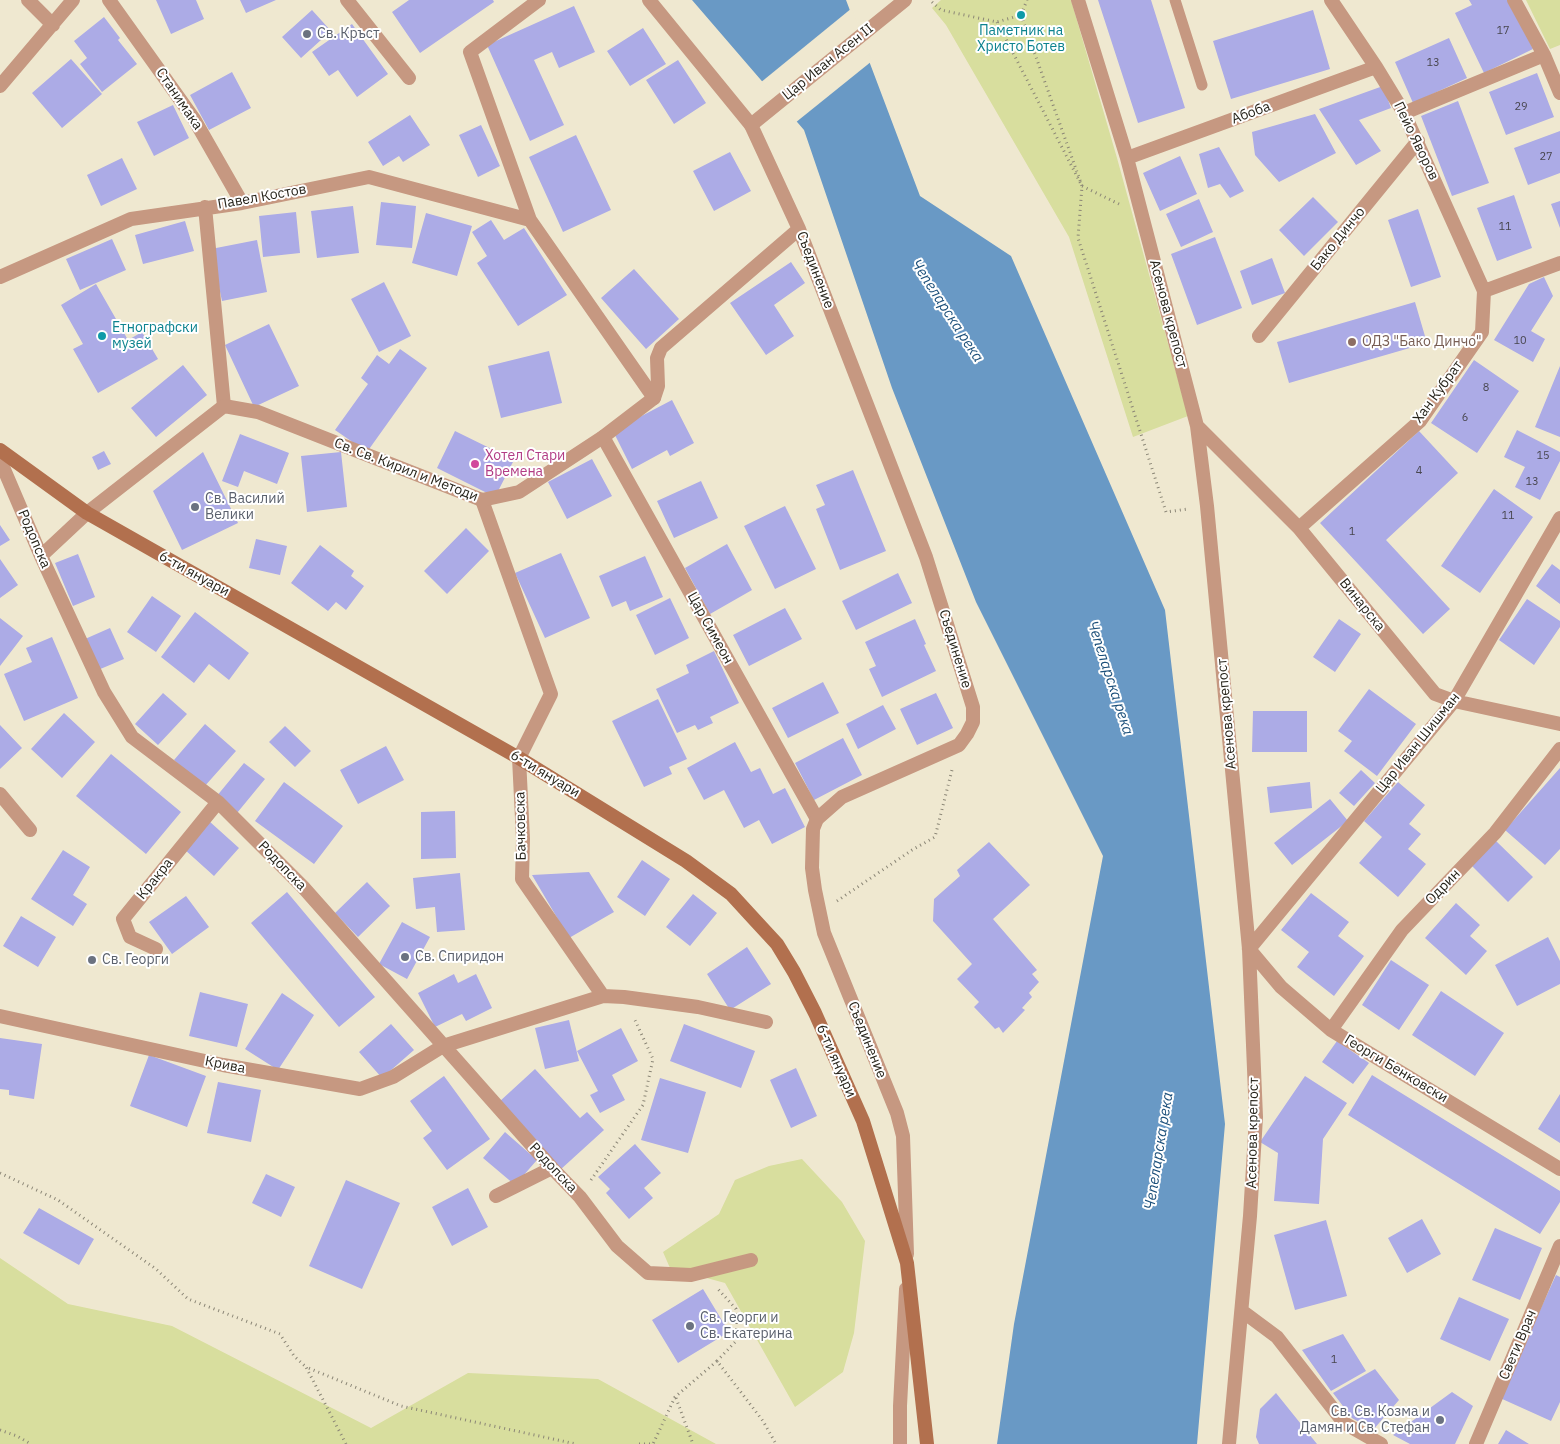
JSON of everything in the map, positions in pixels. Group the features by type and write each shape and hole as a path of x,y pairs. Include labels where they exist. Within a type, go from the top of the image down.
{"main road":[{"name":"6-ти януари","path":"0,450 87,514 519,758 686,861 731,894 778,944 815,1013 863,1121 907,1263 927,1444"}],"street":[{"path":"28,0 53,25"},
{"path":"0,86 73,0"},
{"name":"Станимака","path":"109,0 194,119 242,203"},
{"path":"347,0 409,78"},
{"path":"539,0 470,52 530,220 654,398"},
{"name":"Съединение","path":"649,0 751,125 799,229 926,558 973,707 973,722 959,745"},
{"name":"Цар Иван Асен II","path":"751,125 905,0"},
{"name":"Асенова крепост","path":"1078,0 1127,158 1197,426 1207,506 1249,949 1256,1117 1250,1216 1229,1444"},
{"name":"Пейо Яворов","path":"1331,0 1404,113 1484,291"},
{"path":"1514,0 1544,55 1560,93"},
{"path":"1404,113 1544,55"},
{"name":"Абоба","path":"1127,158 1376,67"},
{"name":"Бако Динчо","path":"1259,336 1418,141"},
{"name":"Павел Костов","path":"0,277 130,219 242,203 369,177 530,220"},
{"path":"41,556 87,514 224,406 205,207"},
{"path":"654,398 658,386 657,358 661,348 799,229"},
{"path":"1484,291 1560,263"},
{"name":"Хан Кубрат","path":"1299,528 1420,421 1482,332 1484,291"},
{"name":"Св. Св. Кирил и Методи","path":"224,406 258,412 482,500 520,492 603,437 654,398"},
{"name":"Винарска","path":"1197,426 1299,528 1435,694 1454,701 1560,724"},
{"name":"Цар Симеон","path":"603,437 818,819"},
{"name":"Родопска","path":"0,460 41,556 104,692 132,737 218,802 303,887 552,1168 580,1197 617,1246 648,1273 691,1275 752,1260"},
{"name":"Бачковска","path":"482,500 551,694 519,758 523,839 522,879 603,996"},
{"name":"Цар Иван Шишман","path":"1249,949 1454,701 1560,518"},
{"path":"818,819 842,797 959,745"},
{"name":"Одрин","path":"1331,1030 1402,930 1495,833 1560,749"},
{"path":"0,794 30,830"},
{"name":"Кракра","path":"156,949 130,937 123,919 218,802"},
{"name":"Съединение","path":"818,819 813,829 812,853 815,890 824,933 897,1113 903,1136 907,1263 900,1444"},
{"name":"Георги Бенковски","path":"1249,949 1281,987 1331,1030 1560,1168"},
{"path":"443,1046 603,996 698,1007 766,1022"},
{"name":"Крива","path":"0,1016 222,1065 360,1089 393,1077 443,1046"},
{"path":"496,1196 552,1168"},
{"name":"Свети Врач","path":"1476,1444 1557,1261 1560,1246"},
{"path":"1242,1311 1277,1337 1344,1423 1381,1444"}],"lane":[{"path":"1175,0 1202,85"}],"path":[{"path":"1027,0 1021,15 1082,186 1078,238 1166,512 1207,506"},
{"path":"932,2 941,10 997,22 1021,15"},
{"path":"997,22 1082,186 1142,216"},
{"path":"819,914 912,850 935,837 959,745"},
{"path":"580,1197 607,1154 643,1105 653,1059 624,997"},
{"path":"0,1173 58,1200 156,1269 188,1299 280,1334 294,1356 306,1367 346,1444"},
{"path":"638,1444 653,1444 675,1398 717,1361 737,1340 736,1309 718,1288 691,1275"},
{"path":"717,1361 763,1421 776,1444"},
{"path":"306,1367 401,1406 576,1444"},
{"path":"675,1398 693,1444"},
{"path":"0,1430 17,1436 31,1444"}],"green space":[{"path":"941,0 1071,0 1117,158 1188,416 1133,437 1069,237 946,25 932,8"},
{"path":"1526,0 1560,0 1560,45 1550,49"},
{"path":"802,1159 842,1202 865,1241 854,1333 843,1372 795,1407 725,1283 670,1268 663,1252 719,1214 735,1180 769,1166"},
{"path":"0,1258 68,1304 172,1326 371,1428 468,1373 598,1379 716,1444 0,1444"}],"water":[{"name":"Чепеларска река","path":"692,0 846,0 920,196 1011,256 1165,610 1225,1124 1197,1444 997,1444 1014,1324 1103,856 976,602 892,388 804,130"}],"pier":[{"path":"852,8 872,61 795,123 760,83"}],"building":[{"path":"156,0 196,0 204,19 171,34"},
{"path":"240,0 276,0 246,13"},
{"path":"409,0 493,0 494,2 420,53 392,12"},
{"path":"1098,0 1151,0 1185,108 1138,123"},
{"path":"1469,0 1510,0 1533,49 1484,73 1455,13 1472,5"},
{"path":"574,6 595,52 559,68 552,52 534,60 564,125 530,141 487,45"},
{"name":"Св. Кръст","path":"312,10 331,31 301,58 282,37"},
{"path":"1313,10 1330,69 1231,99 1213,41"},
{"path":"104,17 120,38 118,40 137,64 102,92 80,64 87,58 74,41"},
{"path":"352,24 388,74 357,97 338,70 329,76 312,52"},
{"path":"643,28 666,64 630,86 607,51"},
{"path":"1449,38 1467,78 1413,103 1395,62"},
{"path":"71,59 102,94 62,128 32,93"},
{"path":"678,60 706,103 674,124 646,80"},
{"path":"232,72 251,108 209,130 190,95"},
{"path":"1537,73 1554,117 1506,135 1489,92"},
{"path":"1383,86 1391,108 1359,120 1381,151 1356,165 1319,109"},
{"path":"1458,101 1489,183 1452,196 1421,116"},
{"path":"173,105 189,138 154,156 137,122"},
{"path":"1315,114 1336,153 1279,182 1255,155 1252,132"},
{"path":"410,115 430,145 403,162 399,156 383,166 368,142"},
{"path":"481,125 500,166 478,177 459,135"},
{"path":"1560,131 1560,173 1528,185 1514,148"},
{"path":"576,135 611,210 563,232 529,157"},
{"path":"1219,147 1244,191 1230,198 1220,184 1208,188 1199,154"},
{"path":"730,152 751,191 714,211 693,171"},
{"path":"1180,156 1197,194 1160,211 1143,173"},
{"path":"122,158 137,189 101,206 87,175"},
{"path":"1514,195 1532,248 1497,261 1477,208"},
{"path":"1313,197 1338,222 1304,256 1279,230"},
{"path":"1199,199 1213,232 1181,247 1166,214"},
{"path":"1560,201 1560,228 1551,204"},
{"path":"381,202 416,206 412,248 376,245"},
{"path":"353,206 359,253 317,258 311,211"},
{"path":"1418,209 1441,277 1411,287 1388,220"},
{"path":"296,212 300,253 263,257 259,216"},
{"path":"426,213 472,226 457,276 412,263"},
{"path":"491,220 504,240 524,228 567,295 518,326 477,263 487,256 472,232"},
{"path":"185,221 194,251 143,264 135,235"},
{"path":"1215,237 1242,308 1197,325 1171,254"},
{"path":"112,239 126,270 80,290 66,259"},
{"path":"257,240 267,292 222,301 211,249"},
{"path":"1272,258 1285,293 1252,305 1240,271"},
{"path":"791,262 805,283 774,305 794,336 766,355 730,303"},
{"path":"634,269 679,319 646,349 601,298"},
{"path":"1544,277 1553,296 1531,331 1545,339 1533,362 1494,340 1529,284"},
{"path":"384,282 411,336 379,352 351,299"},
{"name":"Етнографски музей","path":"96,284 128,340 142,332 158,359 98,393 73,349 83,344 61,305"},
{"name":"ОДЗ \"Бако Динчо\"","path":"1415,302 1427,343 1289,383 1277,342"},
{"path":"269,324 299,386 254,407 225,345"},
{"path":"400,349 427,368 367,452 335,430 368,384 361,378 377,355 389,364"},
{"path":"549,351 562,403 501,418 488,366"},
{"path":"1474,360 1519,391 1477,453 1431,423"},
{"path":"183,365 207,395 156,437 131,408"},
{"path":"1560,366 1560,437 1535,427"},
{"path":"672,400 694,443 670,456 667,450 632,469 613,431"},
{"path":"1517,430 1560,452 1560,461 1540,500 1515,487 1525,467 1504,457"},
{"name":"Хотел Стари Времена","path":"455,431 514,460 495,497 437,468"},
{"path":"1419,431 1458,473 1386,540 1450,609 1423,634 1320,523"},
{"path":"240,434 289,453 277,484 244,471 238,487 222,481"},
{"path":"104,451 111,464 98,470 92,457"},
{"name":"Св. Василий Велики","path":"203,452 238,523 182,550 153,491"},
{"path":"341,452 347,507 307,512 301,456"},
{"path":"592,459 612,496 567,519 548,482"},
{"path":"853,470 886,551 840,570 816,509 825,505 816,485"},
{"path":"701,481 718,518 674,538 657,501"},
{"path":"1494,489 1533,517 1480,593 1441,566"},
{"path":"785,506 816,569 775,589 744,526"},
{"path":"0,525 10,540 0,546"},
{"path":"466,528 489,551 447,594 424,571"},
{"path":"256,539 287,546 280,575 249,568"},
{"path":"727,544 752,590 710,614 685,568"},
{"path":"320,545 354,571 351,576 364,586 346,610 336,602 328,611 291,583"},
{"path":"561,553 590,618 545,638 515,573"},
{"path":"78,554 95,597 73,606 55,563"},
{"path":"645,556 663,597 630,611 626,601 612,607 599,576"},
{"path":"0,559 18,585 0,598"},
{"path":"1552,564 1560,570 1560,604 1536,586"},
{"path":"898,573 912,603 856,630 842,601"},
{"path":"152,596 181,616 156,652 127,632"},
{"path":"670,598 689,638 655,655 636,615"},
{"path":"1527,599 1560,621 1560,627 1534,665 1499,640"},
{"path":"785,608 802,639 749,666 733,635"},
{"path":"195,612 249,653 229,680 209,664 194,683 161,657"},
{"path":"0,618 23,636 0,666"},
{"path":"915,619 936,671 882,697 869,669 876,666 865,642"},
{"path":"1339,619 1361,634 1335,672 1313,657"},
{"path":"110,628 124,659 98,670 85,639"},
{"path":"52,637 78,698 24,721 4,674 32,662 26,648"},
{"path":"714,651 739,703 710,717 713,723 698,730 695,725 677,733 656,689 689,673 686,665"},
{"path":"823,682 839,713 788,738 772,708"},
{"path":"1369,689 1416,724 1377,776 1344,751 1352,741 1338,731"},
{"path":"163,693 187,714 158,745 135,724"},
{"path":"936,693 953,728 917,745 900,709"},
{"path":"658,699 687,759 669,767 672,774 644,787 612,721"},
{"path":"883,705 896,729 858,749 846,724"},
{"path":"1253,711 1307,711 1307,752 1252,752"},
{"path":"64,713 95,742 62,778 31,749"},
{"path":"205,724 236,751 204,787 174,760"},
{"path":"0,725 22,748 0,769"},
{"path":"285,726 311,751 295,767 269,742"},
{"path":"843,738 862,775 814,800 795,763"},
{"path":"735,742 751,772 760,768 773,794 785,788 805,827 772,844 759,820 744,828 724,790 704,800 687,768"},
{"path":"386,746 404,780 358,804 340,770"},
{"path":"111,754 181,812 146,854 76,796"},
{"path":"244,763 265,779 237,813 216,797"},
{"path":"1560,768 1560,849 1545,865 1505,830"},
{"path":"1361,770 1375,783 1354,806 1339,793"},
{"path":"284,782 343,826 314,864 255,821"},
{"path":"1310,782 1312,808 1270,813 1267,787"},
{"path":"1398,782 1425,805 1409,824 1421,834 1408,849 1426,864 1398,897 1359,863 1382,837 1364,821"},
{"path":"1330,799 1348,821 1292,865 1274,843"},
{"path":"455,811 456,858 421,859 421,812"},
{"path":"209,821 239,848 214,876 184,849"},
{"path":"1495,840 1533,877 1508,902 1471,865"},
{"path":"989,842 1030,885 993,919 1037,970 1032,974 1039,982 1029,993 1032,997 1022,1008 1025,1010 1003,1033 999,1027 995,1029 974,1007 979,1002 957,979 972,964 933,921 934,899 960,876 957,870"},
{"path":"63,850 90,867 73,895 87,904 73,926 31,899"},
{"path":"642,860 670,879 645,916 617,897"},
{"path":"589,872 614,912 569,938 532,875"},
{"path":"460,873 465,930 437,932 435,907 416,909 413,878"},
{"path":"367,882 390,906 358,937 335,913"},
{"path":"287,892 375,997 339,1027 251,923"},
{"path":"1311,893 1349,922 1338,936 1364,956 1334,996 1297,967 1309,952 1281,930"},
{"path":"693,894 717,913 690,946 666,927"},
{"path":"186,896 209,927 172,954 149,922"},
{"path":"1456,903 1480,925 1470,936 1487,951 1466,975 1425,938"},
{"path":"21,916 56,937 38,967 3,946"},
{"path":"402,922 430,937 407,979 379,964"},
{"path":"1548,937 1560,961 1560,984 1517,1006 1495,965"},
{"path":"747,947 771,984 730,1010 707,974"},
{"path":"1391,960 1429,985 1399,1030 1362,1005"},
{"path":"454,974 458,983 476,974 492,1008 466,1021 462,1014 435,1027 418,993"},
{"path":"1441,991 1504,1033 1475,1076 1412,1035"},
{"path":"200,992 248,1004 237,1047 189,1036"},
{"path":"282,993 314,1015 278,1070 245,1049"},
{"path":"569,1020 579,1061 545,1069 535,1028"},
{"path":"391,1024 414,1050 382,1078 359,1052"},
{"path":"684,1024 755,1051 741,1088 670,1061"},
{"path":"621,1028 638,1061 612,1075 625,1100 600,1113 590,1095 598,1091 577,1051"},
{"path":"0,1038 42,1044 34,1099 9,1095 9,1090 0,1089"},
{"path":"1337,1041 1369,1063 1353,1084 1322,1062"},
{"path":"149,1055 206,1076 187,1127 130,1106"},
{"path":"796,1068 817,1116 791,1128 770,1080"},
{"path":"535,1069 580,1118 587,1112 604,1130 560,1170 499,1102"},
{"path":"1372,1075 1560,1191 1560,1202 1540,1234 1348,1115"},
{"path":"444,1076 490,1139 447,1170 423,1138 432,1131 410,1101"},
{"path":"1305,1076 1347,1103 1323,1139 1319,1204 1274,1201 1278,1153 1260,1142"},
{"path":"660,1078 706,1092 688,1153 641,1140"},
{"path":"218,1082 261,1090 251,1142 207,1133"},
{"path":"1560,1094 1560,1143 1538,1129"},
{"path":"505,1132 537,1160 515,1185 483,1158"},
{"path":"635,1144 661,1173 644,1188 653,1198 629,1219 606,1193 610,1189 598,1177"},
{"path":"266,1174 295,1187 281,1217 252,1203"},
{"path":"346,1180 400,1203 362,1289 309,1266"},
{"path":"468,1188 488,1227 452,1246 432,1207"},
{"path":"39,1208 94,1239 79,1265 23,1233"},
{"path":"1422,1219 1441,1254 1407,1273 1388,1238"},
{"path":"1326,1220 1347,1296 1295,1310 1274,1235"},
{"path":"1495,1228 1542,1248 1520,1300 1472,1280"},
{"path":"1556,1275 1560,1277 1560,1402 1551,1421 1500,1398"},
{"name":"Св. Георги и Св. Екатерина","path":"703,1289 729,1332 678,1363 652,1320"},
{"path":"1459,1297 1509,1319 1490,1361 1440,1339"},
{"path":"1343,1334 1366,1371 1331,1391 1302,1350"},
{"path":"1375,1369 1399,1400 1373,1430 1352,1418 1333,1393"},
{"name":"Св. Св. Козма и Дамян и Св. Стефан","path":"1452,1392 1473,1406 1455,1444 1410,1444 1393,1435"},
{"path":"1276,1393 1317,1444 1259,1444 1256,1437 1260,1409"},
{"path":"1506,1430 1529,1444 1498,1444"}],"place":[{"name":"Паметник на Христо Ботев","path":"1021,15"},
{"name":"Св. Кръст","path":"307,34"},
{"name":"Етнографски музей","path":"102,336"},
{"name":"ОДЗ \"Бако Динчо\"","path":"1352,342"},
{"name":"Хотел Стари Времена","path":"475,464"},
{"name":"Св. Василий Велики","path":"195,507"},
{"name":"Св. Спиридон","path":"405,957"},
{"name":"Св. Георги","path":"92,960"},
{"name":"Св. Георги и Св. Екатерина","path":"690,1326"},
{"name":"Св. Св. Козма и Дамян и Св. Стефан","path":"1440,1420"}]}
